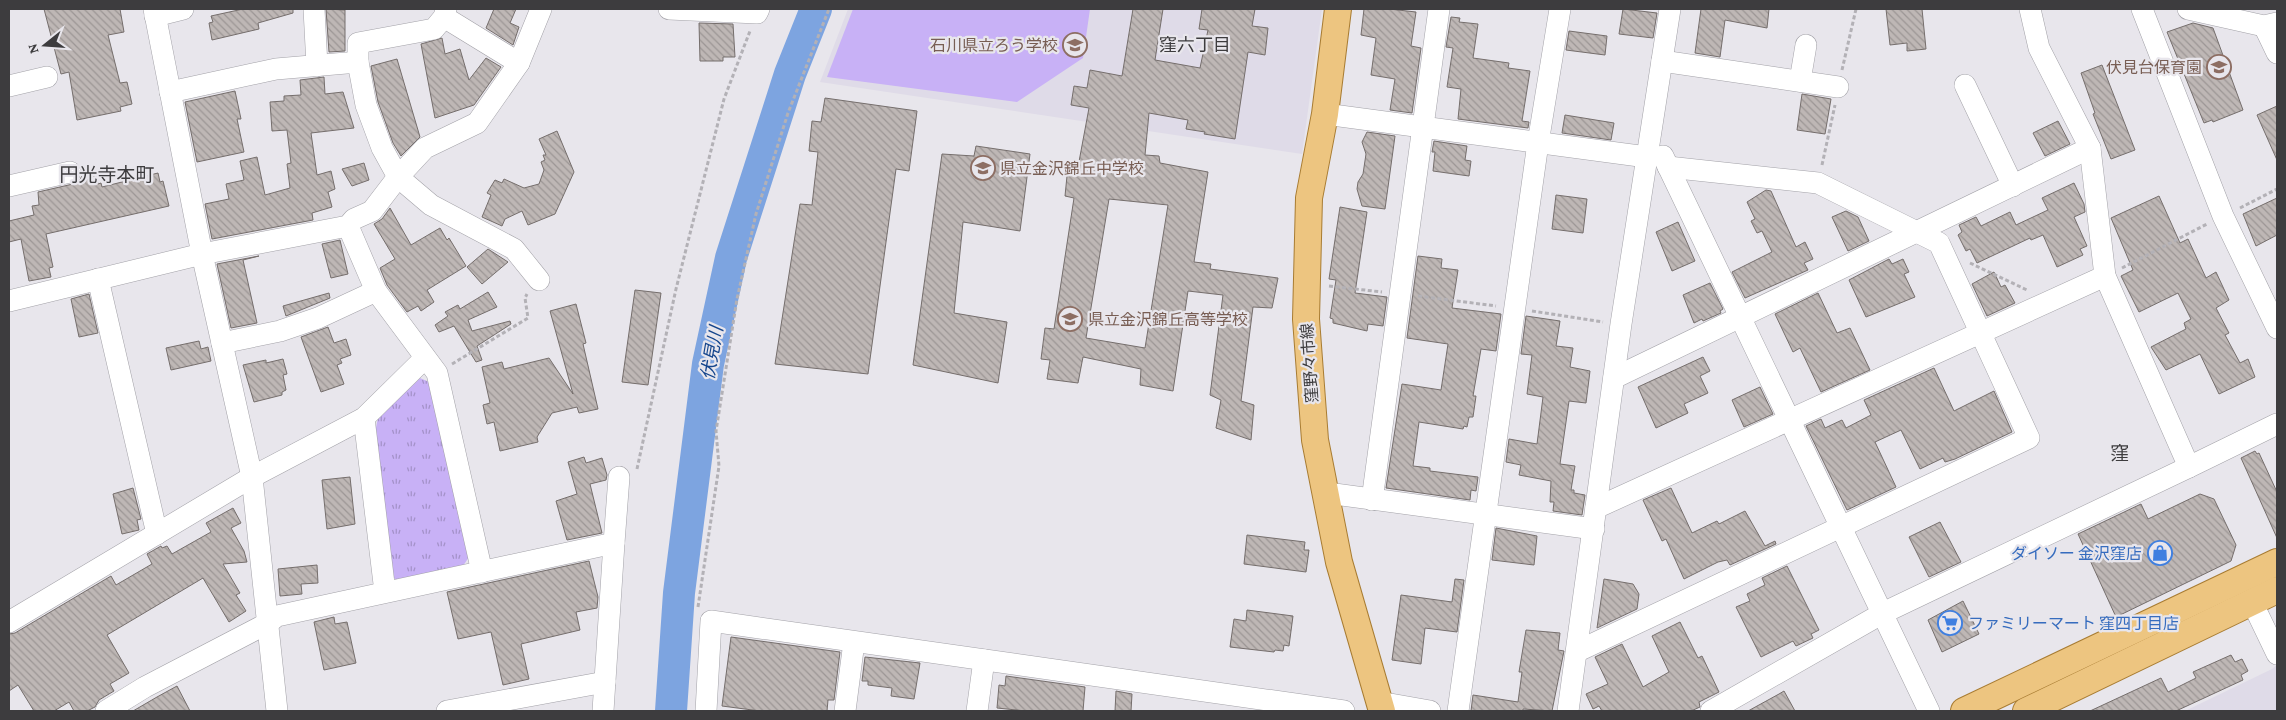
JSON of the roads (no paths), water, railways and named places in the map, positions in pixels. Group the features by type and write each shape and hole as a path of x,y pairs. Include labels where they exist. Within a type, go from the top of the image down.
{"main road":[{"name":"窪野々市線","path":"1338,9 1325,114 1309,198 1306,319 1315,440 1327,493 1339,562 1380,707"},
{"path":"1964,711 2277,562"},
{"path":"2026,711 2277,590"}],"street":[{"path":"183,9 154,12 202,254 252,477 277,711"},
{"path":"314,9 317,66"},
{"path":"9,301 202,254 348,226 354,219 372,211 398,177 425,148 477,123 520,63 541,9"},
{"path":"669,9 758,11"},
{"path":"1372,500 1439,9"},
{"path":"1458,711 1538,143 1560,9"},
{"path":"1568,711 1578,651 1621,324 1670,9"},
{"path":"2030,9 2039,48 2090,148 2105,276 2189,467"},
{"path":"2142,9 2223,216 2277,328"},
{"path":"2188,9 2271,24 2277,53"},
{"path":"520,63 445,13 434,29 358,43 358,62 366,105 382,148 398,177 432,205 514,249 538,280"},
{"path":"1800,81 1806,45"},
{"path":"1662,61 1838,87"},
{"path":"170,92 276,69 358,62"},
{"path":"9,86 48,77"},
{"path":"1965,85 2013,186"},
{"path":"1325,114 1647,157"},
{"path":"1652,130 1929,711"},
{"path":"1614,378 2090,148"},
{"path":"1578,651 2029,438 1939,243 1818,183 1668,167"},
{"path":"9,186 70,172"},
{"path":"348,226 376,291 431,366 482,572"},
{"path":"1596,508 2105,276"},
{"path":"98,279 157,534"},
{"path":"222,343 280,332 318,318 376,291"},
{"path":"9,622 252,477 364,418 431,366"},
{"path":"364,418 385,592"},
{"path":"1711,711 1883,613 2277,424"},
{"path":"603,711 614,543 627,476"},
{"path":"1327,493 1594,529"},
{"path":"106,711 145,688 268,623 277,616 614,543"},
{"path":"2252,602 2277,654"},
{"path":"706,711 711,622 1299,707 1344,711"},
{"path":"845,711 854,642"},
{"path":"977,711 984,660"},
{"path":"447,711 605,682"},
{"path":"1380,707 1430,711"}],"waterway":[{"name":"伏見川","path":"671,711 679,593 708,364 731,258 790,74 816,9"}],"place":[{"name":"石川県立ろう学校","path":"1075,45"},
{"name":"伏見台保育園","path":"2219,67"},
{"name":"県立金沢錦丘中学校","path":"983,168"},
{"name":"県立金沢錦丘高等学校","path":"1070,319"},
{"name":"ダイソー 金沢窪店","path":"2160,553"},
{"name":"ファミリーマート 窪四丁目店","path":"1950,623"}],"district":[{"name":"窪六丁目","path":"1195,45"},
{"name":"円光寺本町","path":"107,174"},
{"name":"窪","path":"2120,453"}]}
